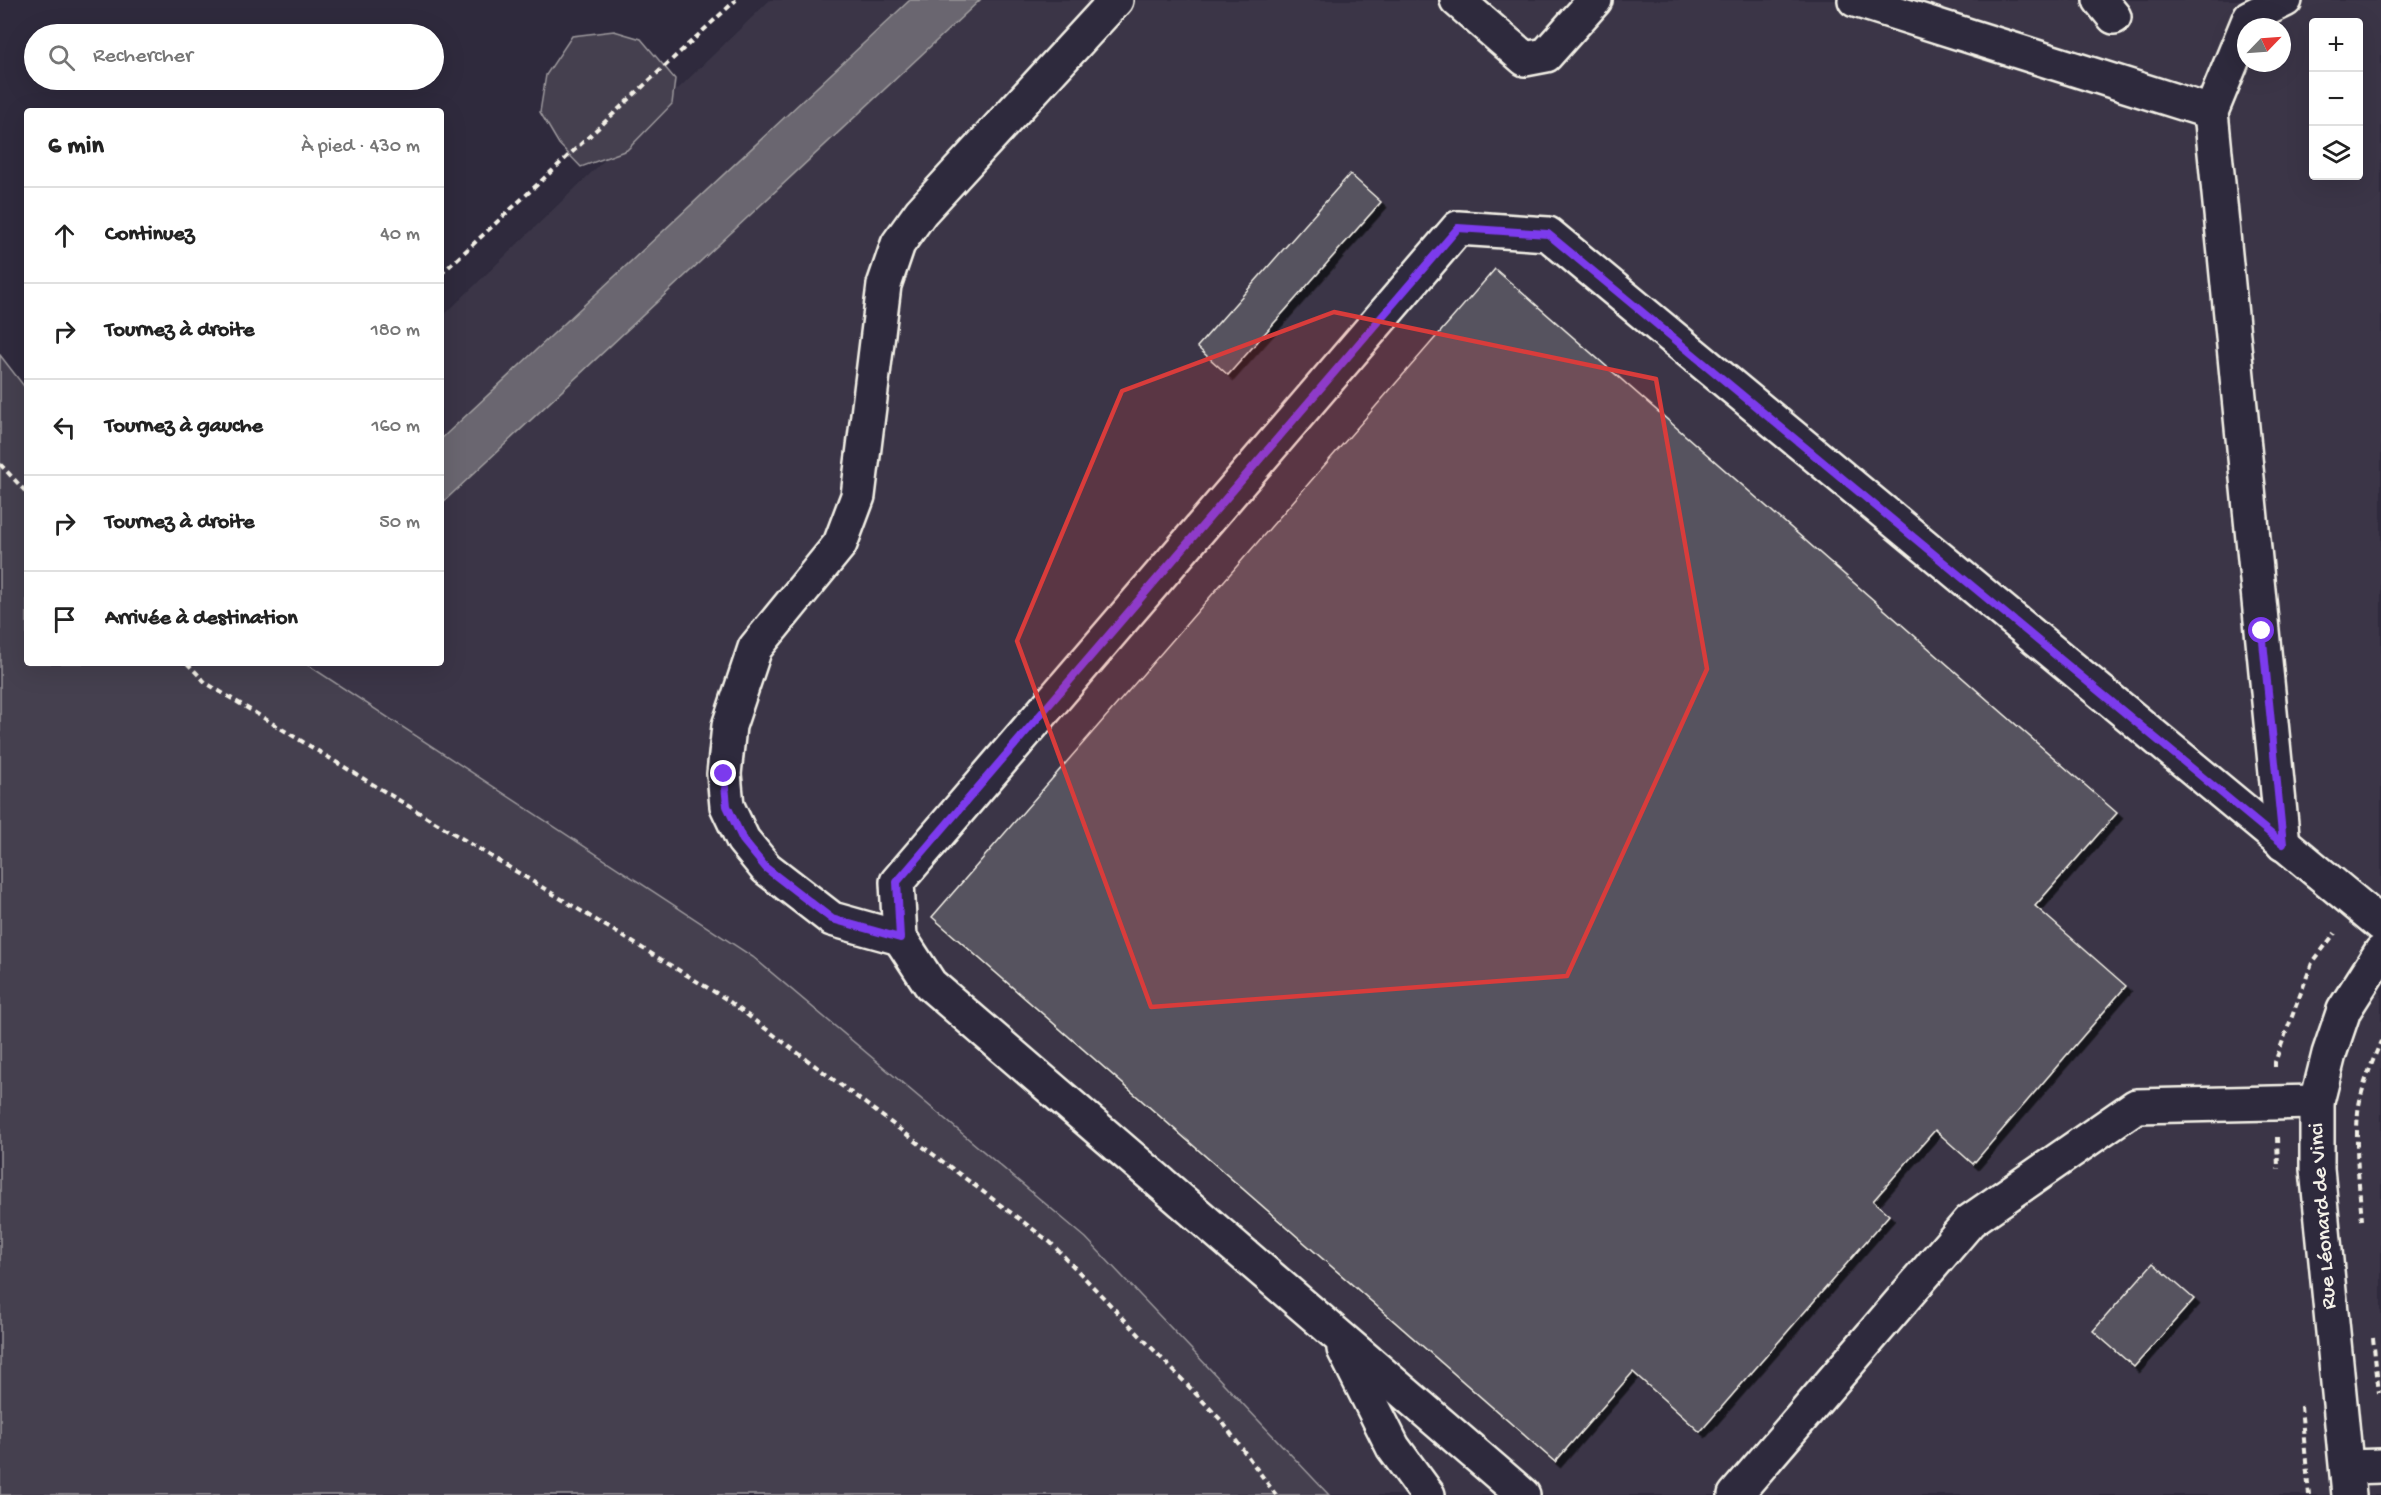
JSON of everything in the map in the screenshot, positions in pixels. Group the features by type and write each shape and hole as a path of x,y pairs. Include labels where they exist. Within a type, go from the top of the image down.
{"street":[{"path":"900,938 832,919 766,868 743,840 727,806 724,774 729,726 755,648 840,544 858,496 884,285 898,244 921,212 1116,0"},
{"path":"1462,2 1525,59 1546,55 1595,0"},
{"path":"1855,0 2211,112"},
{"path":"2283,844 2211,112 2247,8 2285,0"},
{"path":"1523,1495 930,984 900,938 897,882 1458,228 1548,234 2381,924"},
{"name":"Rue Léonard de Vinci","path":"2348,1481 2317,1169 2317,1102 2329,1054 2344,1010 2381,952"},
{"path":"1735,1495 1970,1221 2136,1106 2317,1102"},
{"path":"1337,1335 1393,1447 1428,1495"},
{"path":"2348,1481 2381,1466"}],"path":[{"path":"444,271 736,0"},
{"path":"0,464 24,490"},
{"path":"190,666 206,683 726,999 1050,1242 1221,1420 1276,1495"},
{"path":"2362,1229 2358,1177 2358,1111 2369,1071 2381,1041"},
{"path":"2372,1327 2379,1402"}],"highlighted area":[{"path":"1334,312 1656,379 1707,669 1567,976 1151,1007 1017,641 1122,391"}],"shaded area":[{"path":"770,0 2381,0 2381,1495 1329,1495 1086,1238 309,666 444,666 444,315"},
{"path":"910,0 980,0 444,501 444,436"},
{"path":"614,31 641,39 675,79 672,104 627,150 581,167 559,144 540,112 546,75 572,36"},
{"path":"0,355 24,386 24,666 310,666 753,957 1086,1238 1329,1495 0,1495"}],"building":[{"path":"1350,174 1381,202 1228,375 1197,347"},
{"path":"1495,269 2117,813 2035,906 2126,986 1973,1164 1935,1130 1873,1201 1889,1215 1700,1432 1633,1372 1555,1462 932,917"},
{"path":"2153,1263 2194,1299 2134,1367 2093,1331"}],"route":[{"path":"724,774 727,806 743,840 766,868 832,919 900,938 897,882 1458,228 1548,234 2283,844 2262,631"}]}
